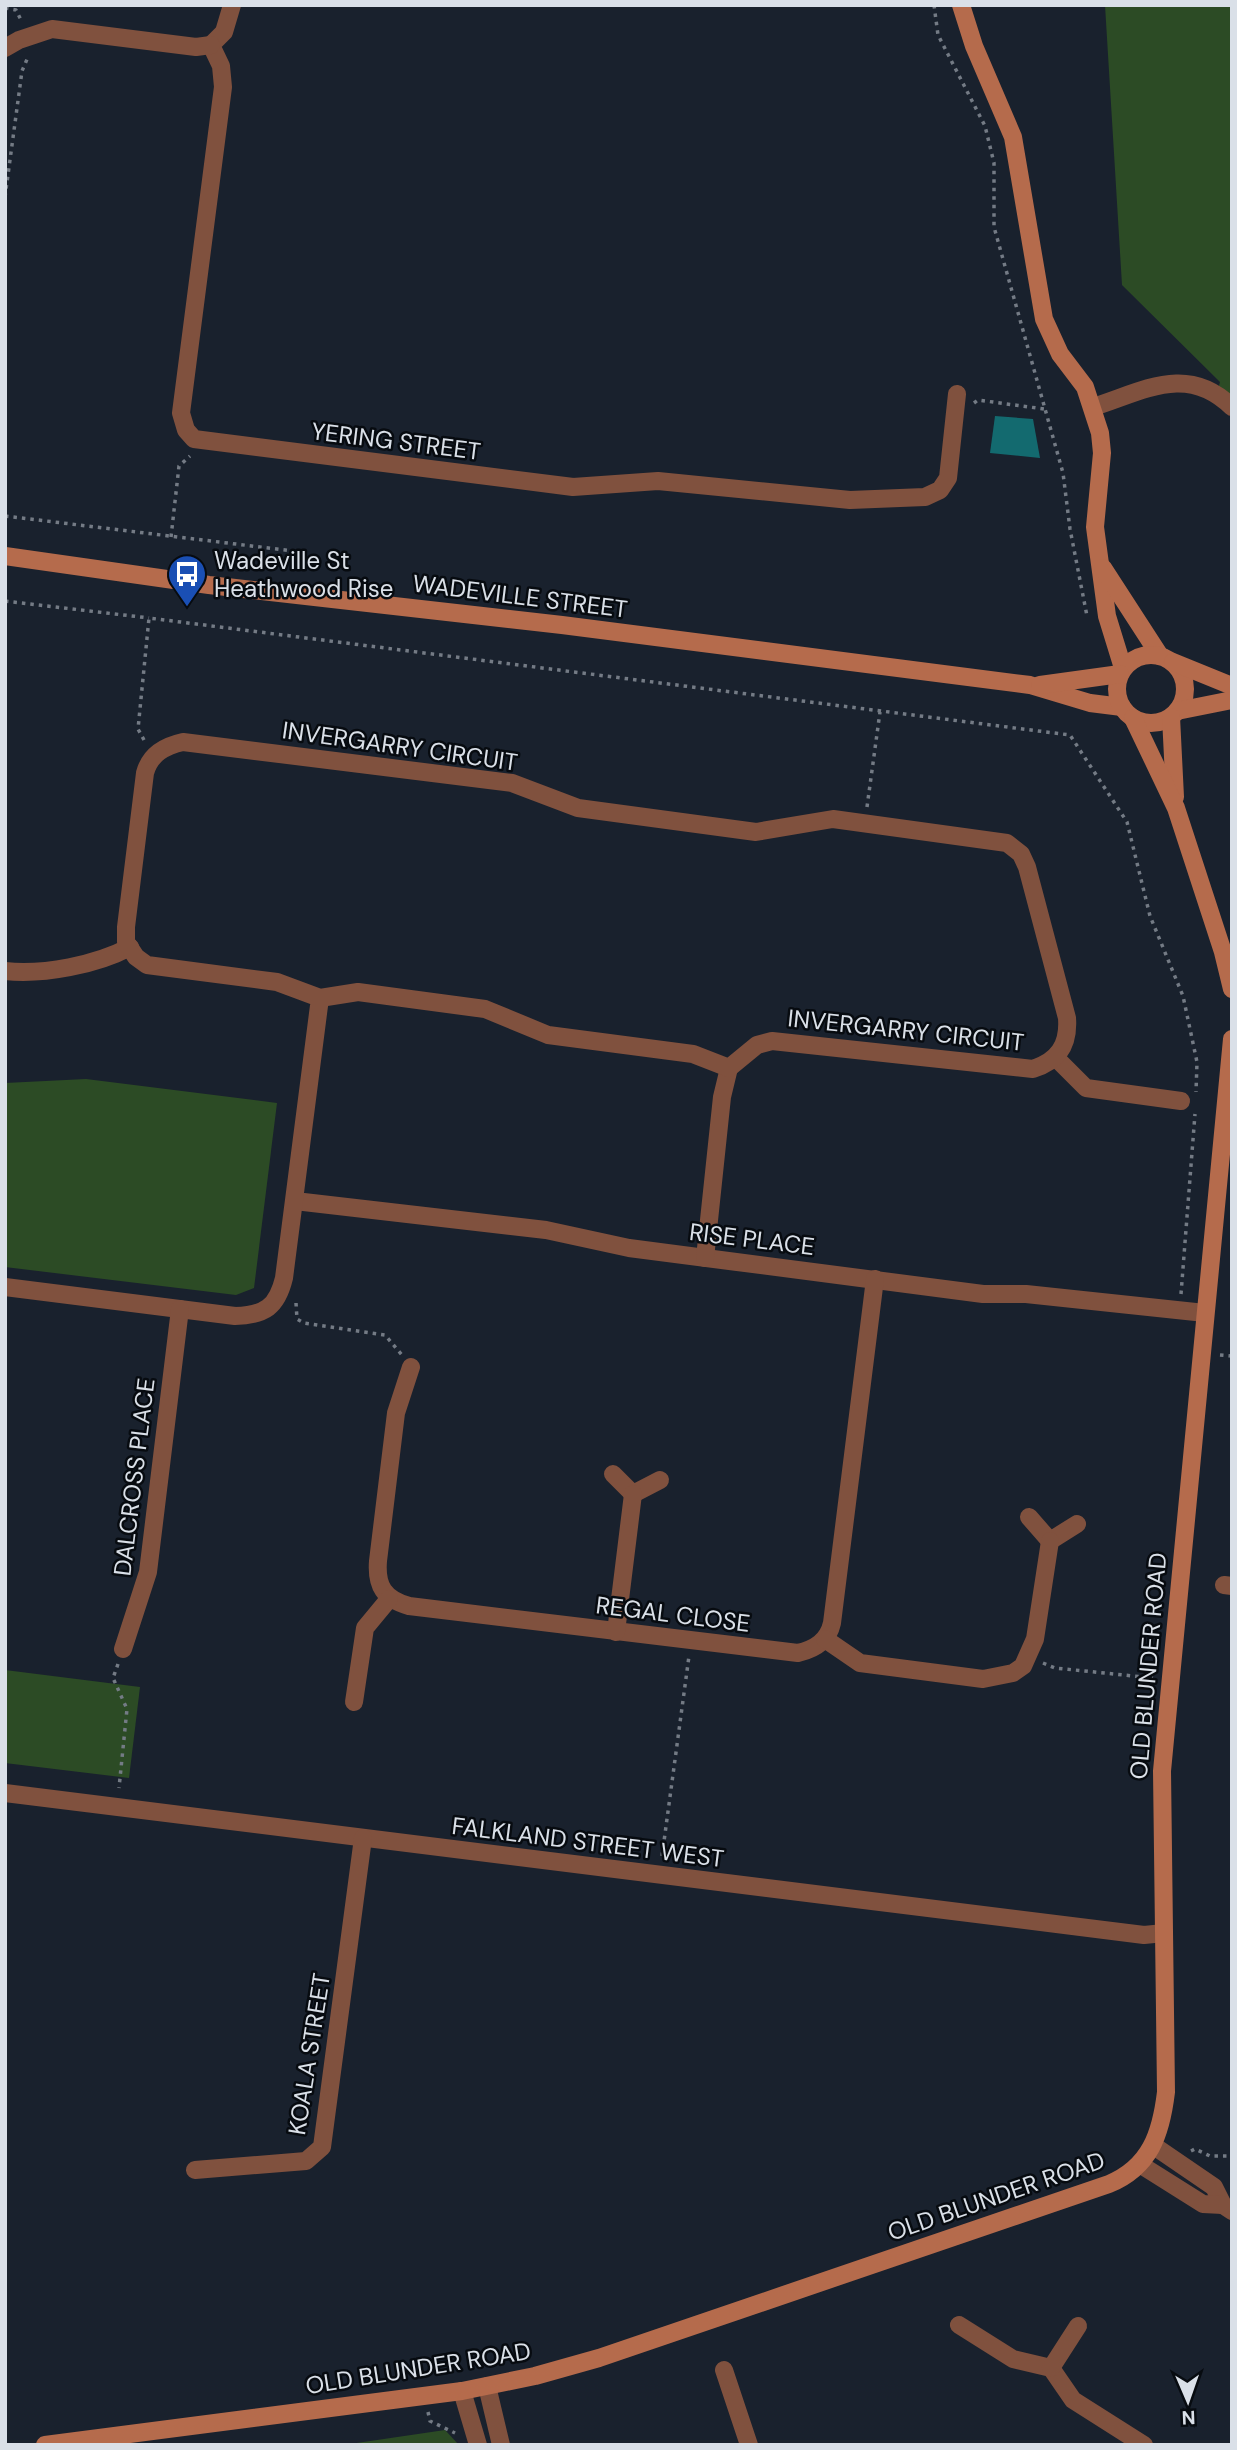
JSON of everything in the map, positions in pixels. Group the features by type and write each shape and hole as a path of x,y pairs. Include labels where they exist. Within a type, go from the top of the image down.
{"main road":[{"path":"964,10 1013,137 1045,320 1060,354 1085,387 1093,407 1102,453 1095,527 1103,568 1107,616 1121,671 1117,696 1176,808 1223,952 1232,989"},
{"name":"WADEVILLE STREET","path":"5,556 209,585 562,625 1030,685 1127,713"},
{"path":"1103,568 1165,658 1184,678 1185,690 1174,714 1176,808"},
{"path":"1121,671 1140,656 1165,658 1232,686"},
{"name":"WADEVILLE STREET","path":"1030,685 1082,681 1121,671"},
{"path":"1127,713 1152,723 1174,714 1232,700"},
{"name":"OLD BLUNDER ROAD","path":"45,2445 462,2391 600,2358 1109,2184 1126,2177 1141,2165 1154,2146 1163,2121 1166,2092 1162,1772 1232,1039"}],"street":[{"path":"5,48 19,40 52,29 195,47 211,46 224,33 232,5"},
{"path":"194,439 186,430 181,413 223,88 221,66 211,46"},
{"path":"1093,407 1166,383 1192,382 1217,393 1232,407"},
{"name":"YERING STREET","path":"194,439 573,487 658,481 850,499 925,497 940,490 948,478 957,394"},
{"name":"INVERGARRY CIRCUIT","path":"153,757 170,745 183,742 512,783 578,808 756,832 834,819 996,840 1021,853 1068,1018 1066,1043 1055,1057 1032,1069 1015,1069 772,1041 749,1050 729,1068"},
{"path":"153,757 145,773 126,927 126,942 136,957 147,965 277,982 320,998 358,992 485,1009 548,1035 693,1054 729,1068 722,1097 705,1258"},
{"path":"5,971 26,973 51,969 112,957 130,947"},
{"path":"5,1287 235,1316 255,1315 270,1306 280,1295 284,1278 320,998"},
{"path":"1055,1057 1086,1088 1191,1102"},
{"name":"RISE PLACE","path":"295,1201 546,1230 629,1248 983,1294 1026,1294 1205,1313"},
{"path":"875,1279 832,1623 825,1639 860,1663 984,1679 1013,1673 1028,1657 1035,1639 1050,1541 1077,1524"},
{"name":"DALCROSS PLACE","path":"123,1649 148,1572 180,1310"},
{"path":"354,1702 365,1628 389,1599 378,1582 377,1561 396,1413 411,1367"},
{"path":"613,1474 633,1494"},
{"path":"633,1494 660,1480"},
{"path":"616,1632 633,1494"},
{"path":"1029,1517 1050,1541"},
{"name":"REGAL CLOSE","path":"389,1599 409,1606 798,1653 809,1651 825,1639"},
{"name":"FALKLAND STREET WEST","path":"5,1793 1144,1935 1164,1933"},
{"name":"KOALA STREET","path":"195,2170 306,2161 322,2147 363,1838"},
{"path":"1154,2146 1214,2187 1227,2208"},
{"path":"1141,2165 1203,2204 1227,2208"},
{"path":"959,2325 1013,2359 1051,2368 1073,2400 1143,2445"},
{"path":"1051,2368 1078,2326"},
{"path":"724,2370 749,2445"},
{"path":"487,2386 501,2445"},
{"path":"462,2391 478,2445"}],"path":[{"path":"934,5 938,35 985,126 994,163 994,227 1063,473 1084,609 1088,617 1107,616"},
{"path":"5,8 16,9 25,29"},
{"path":"5,197 22,71 34,51"},
{"path":"955,417 978,400 1044,409"},
{"path":"171,537 179,466 192,454 194,439"},
{"path":"5,516 293,551"},
{"path":"5,601 1070,735 1127,822 1150,916 1183,996 1197,1062 1191,1102 1179,1310"},
{"path":"149,618 138,729 153,757"},
{"path":"865,823 880,712"},
{"path":"296,1299 297,1319 304,1323 385,1335 411,1367"},
{"path":"659,1875 690,1642"},
{"path":"116,1807 127,1709 113,1678 123,1649"},
{"path":"1028,1657 1055,1668 1170,1680"},
{"path":"1182,2165 1195,2149 1210,2156 1232,2155"},
{"path":"425,2396 430,2421 455,2433 460,2445"}],"shaded area":[{"path":"1105,5 1232,5 1232,407 1217,393 1220,382 1122,285"},
{"path":"995,416 1033,419 1040,458 990,453"},
{"path":"86,1079 277,1103 254,1288 236,1295 5,1267 5,1083"},
{"path":"5,1670 140,1687 129,1778 5,1763"},
{"path":"445,2430 459,2445 343,2445"}],"place":[{"name":"Wadeville St Heathwood Rise","path":"187,608"}]}
